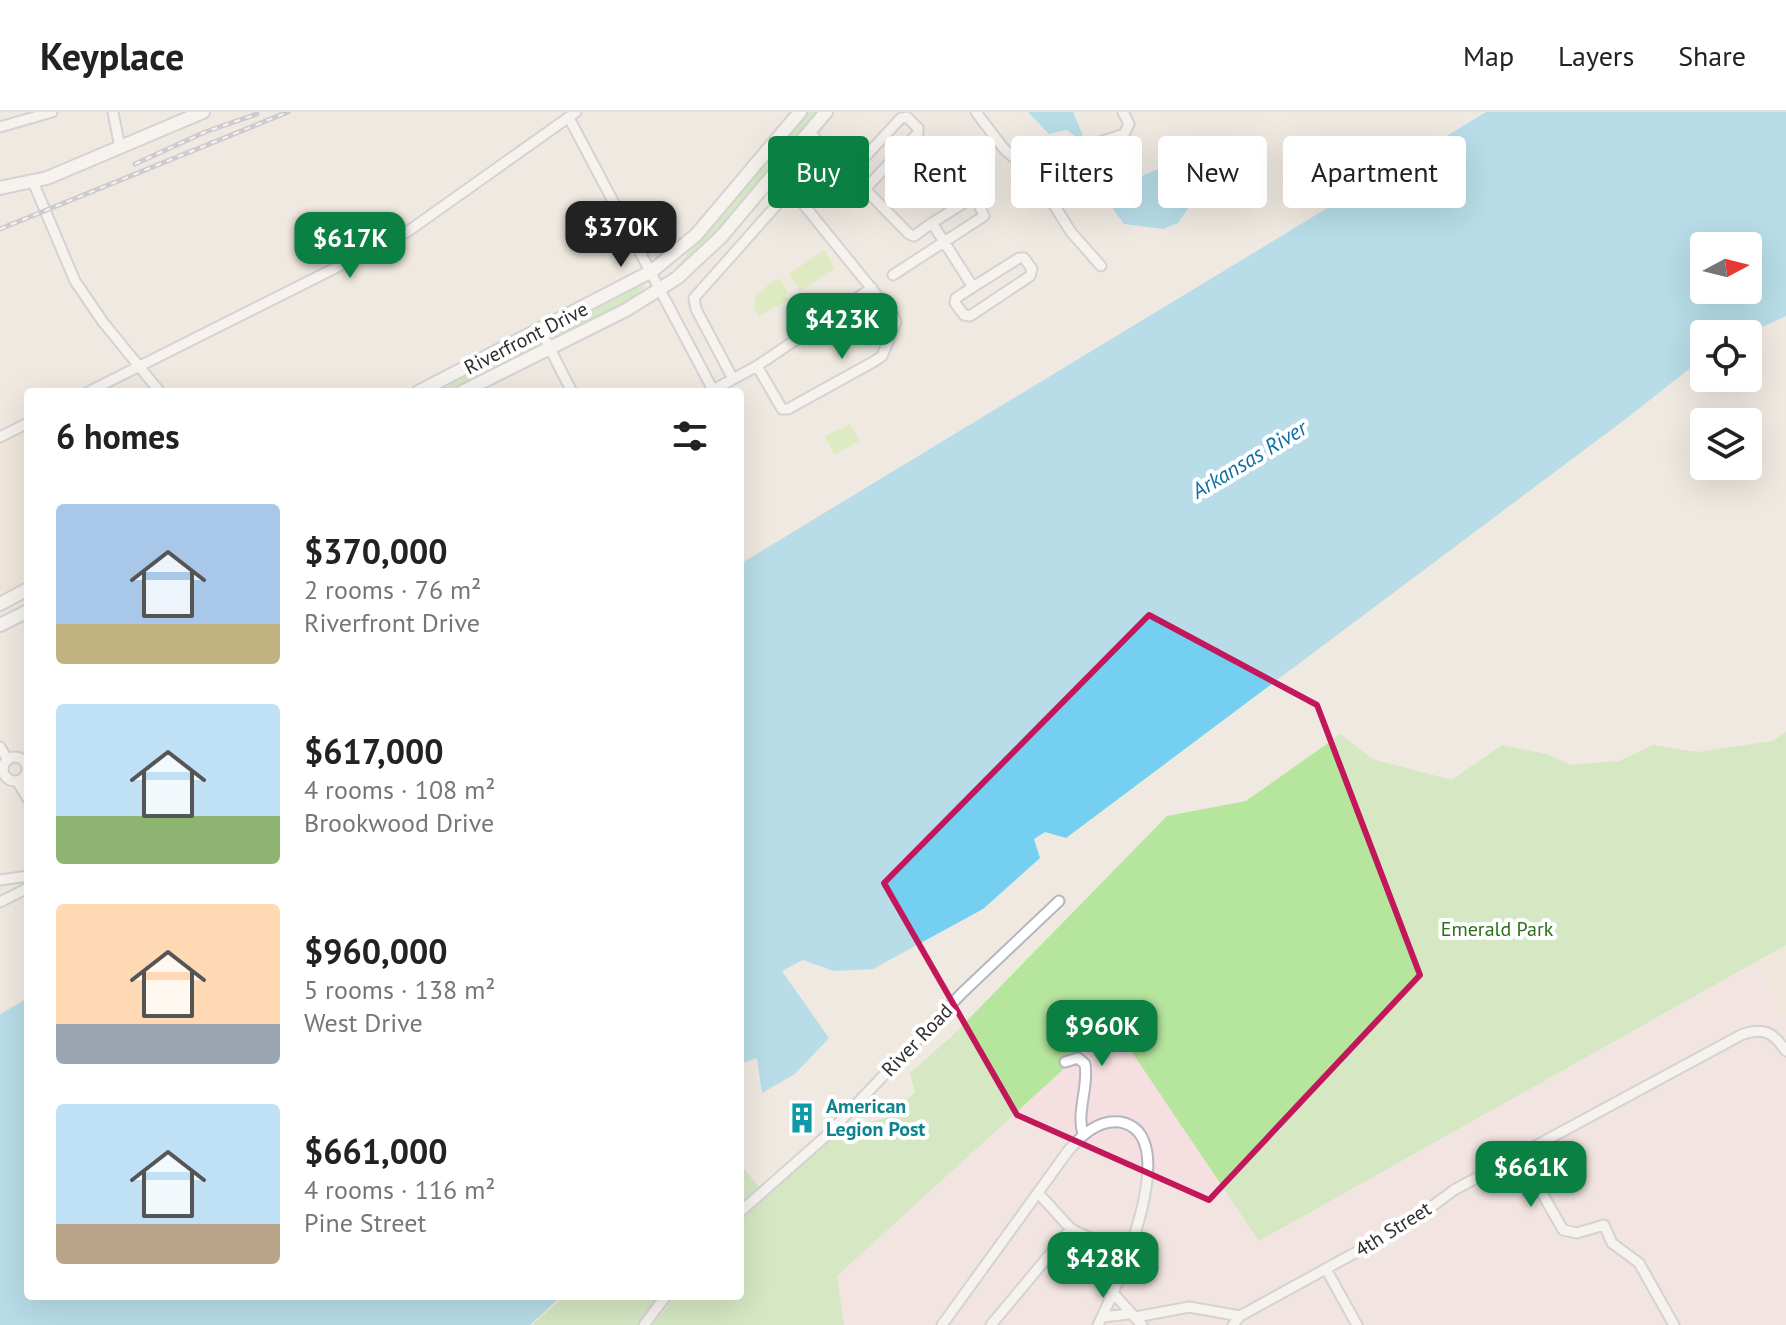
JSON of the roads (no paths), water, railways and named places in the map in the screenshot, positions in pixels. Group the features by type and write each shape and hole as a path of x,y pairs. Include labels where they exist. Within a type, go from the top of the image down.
{"street":[{"path":"0,127 52,112"},
{"path":"113,112 120,148"},
{"path":"0,188 33,182 203,112"},
{"name":"Riverfront Drive","path":"426,388 652,271 696,235 800,112"},
{"name":"Riverfront Drive","path":"806,136 826,112"},
{"path":"976,112 1011,154"},
{"path":"1118,136 1124,134 1129,124 1123,112"},
{"path":"96,388 407,232 573,115 712,388"},
{"path":"869,153 901,118 907,117 918,128 918,133 869,185"},
{"path":"809,132 813,136"},
{"name":"Riverfront Drive","path":"470,388 662,289 722,236 768,181"},
{"path":"33,182 75,281 157,388"},
{"path":"869,193 914,236 970,199 977,200 984,216 893,275"},
{"path":"733,379 696,309 694,298 774,208"},
{"path":"757,366 777,404 788,409 882,356 896,322 807,208"},
{"path":"1056,208 1071,232 1101,266"},
{"path":"932,223 973,287"},
{"path":"1019,258 1024,258 1032,269 1030,276 970,316 964,315 955,303 956,298 973,287 1019,258"},
{"path":"717,388 757,366 872,288"},
{"path":"541,331 570,388"},
{"path":"0,437 24,425"},
{"path":"0,604 24,591"},
{"path":"0,625 24,613"},
{"path":"0,747 8,760 4,774 23,779"},
{"path":"8,760 24,762"},
{"path":"0,880 24,877"},
{"path":"0,902 24,890"},
{"name":"River Road","path":"744,1208 826,1136 962,993 1059,901"},
{"name":"4th Street","path":"1236,1321 1520,1154 1715,1049 1757,1030 1775,1036 1786,1051"},
{"path":"1065,1062 1078,1058 1085,1064 1087,1088 1080,1125 1083,1134"},
{"path":"942,1325 1083,1134 1117,1122 1132,1127 1145,1140 1149,1159 1147,1185 1127,1255 1100,1321 1136,1319 1189,1307 1236,1321"},
{"path":"1520,1154 1559,1224 1570,1233 1604,1225 1612,1243 1639,1263 1674,1325"},
{"path":"1039,1194 1071,1229 1127,1255"},
{"path":"991,1325 1071,1229"},
{"path":"1326,1269 1357,1325"},
{"path":"1113,1293 1136,1319"},
{"path":"644,1325 663,1300"}],"water":[{"path":"1028,112 1073,112 1083,135 1075,136 1066,130 1049,134"},
{"name":"Arkansas River","path":"1486,112 1786,112 1786,316 1762,327 1762,320 1690,320 1690,368 1066,838 1045,832 1034,839 1040,858 983,909 873,969 834,971 803,960 782,971 829,1038 795,1074 762,1093 757,1058 744,1063 744,562 1328,208 1466,208 1466,136 1446,136"},
{"path":"1158,170 1158,208 1188,208 1178,223 1163,229 1124,224 1113,209 1142,208 1142,176"},
{"path":"24,1000 24,1300 557,1300 530,1325 0,1325 0,1014"}],"railway":[{"path":"0,229 288,112"},
{"path":"135,164 205,132 257,114"}],"place":[{"name":"American Legion Post","path":"802,1118"}],"park label":[{"name":"Emerald Park","path":"1497,929"}]}
